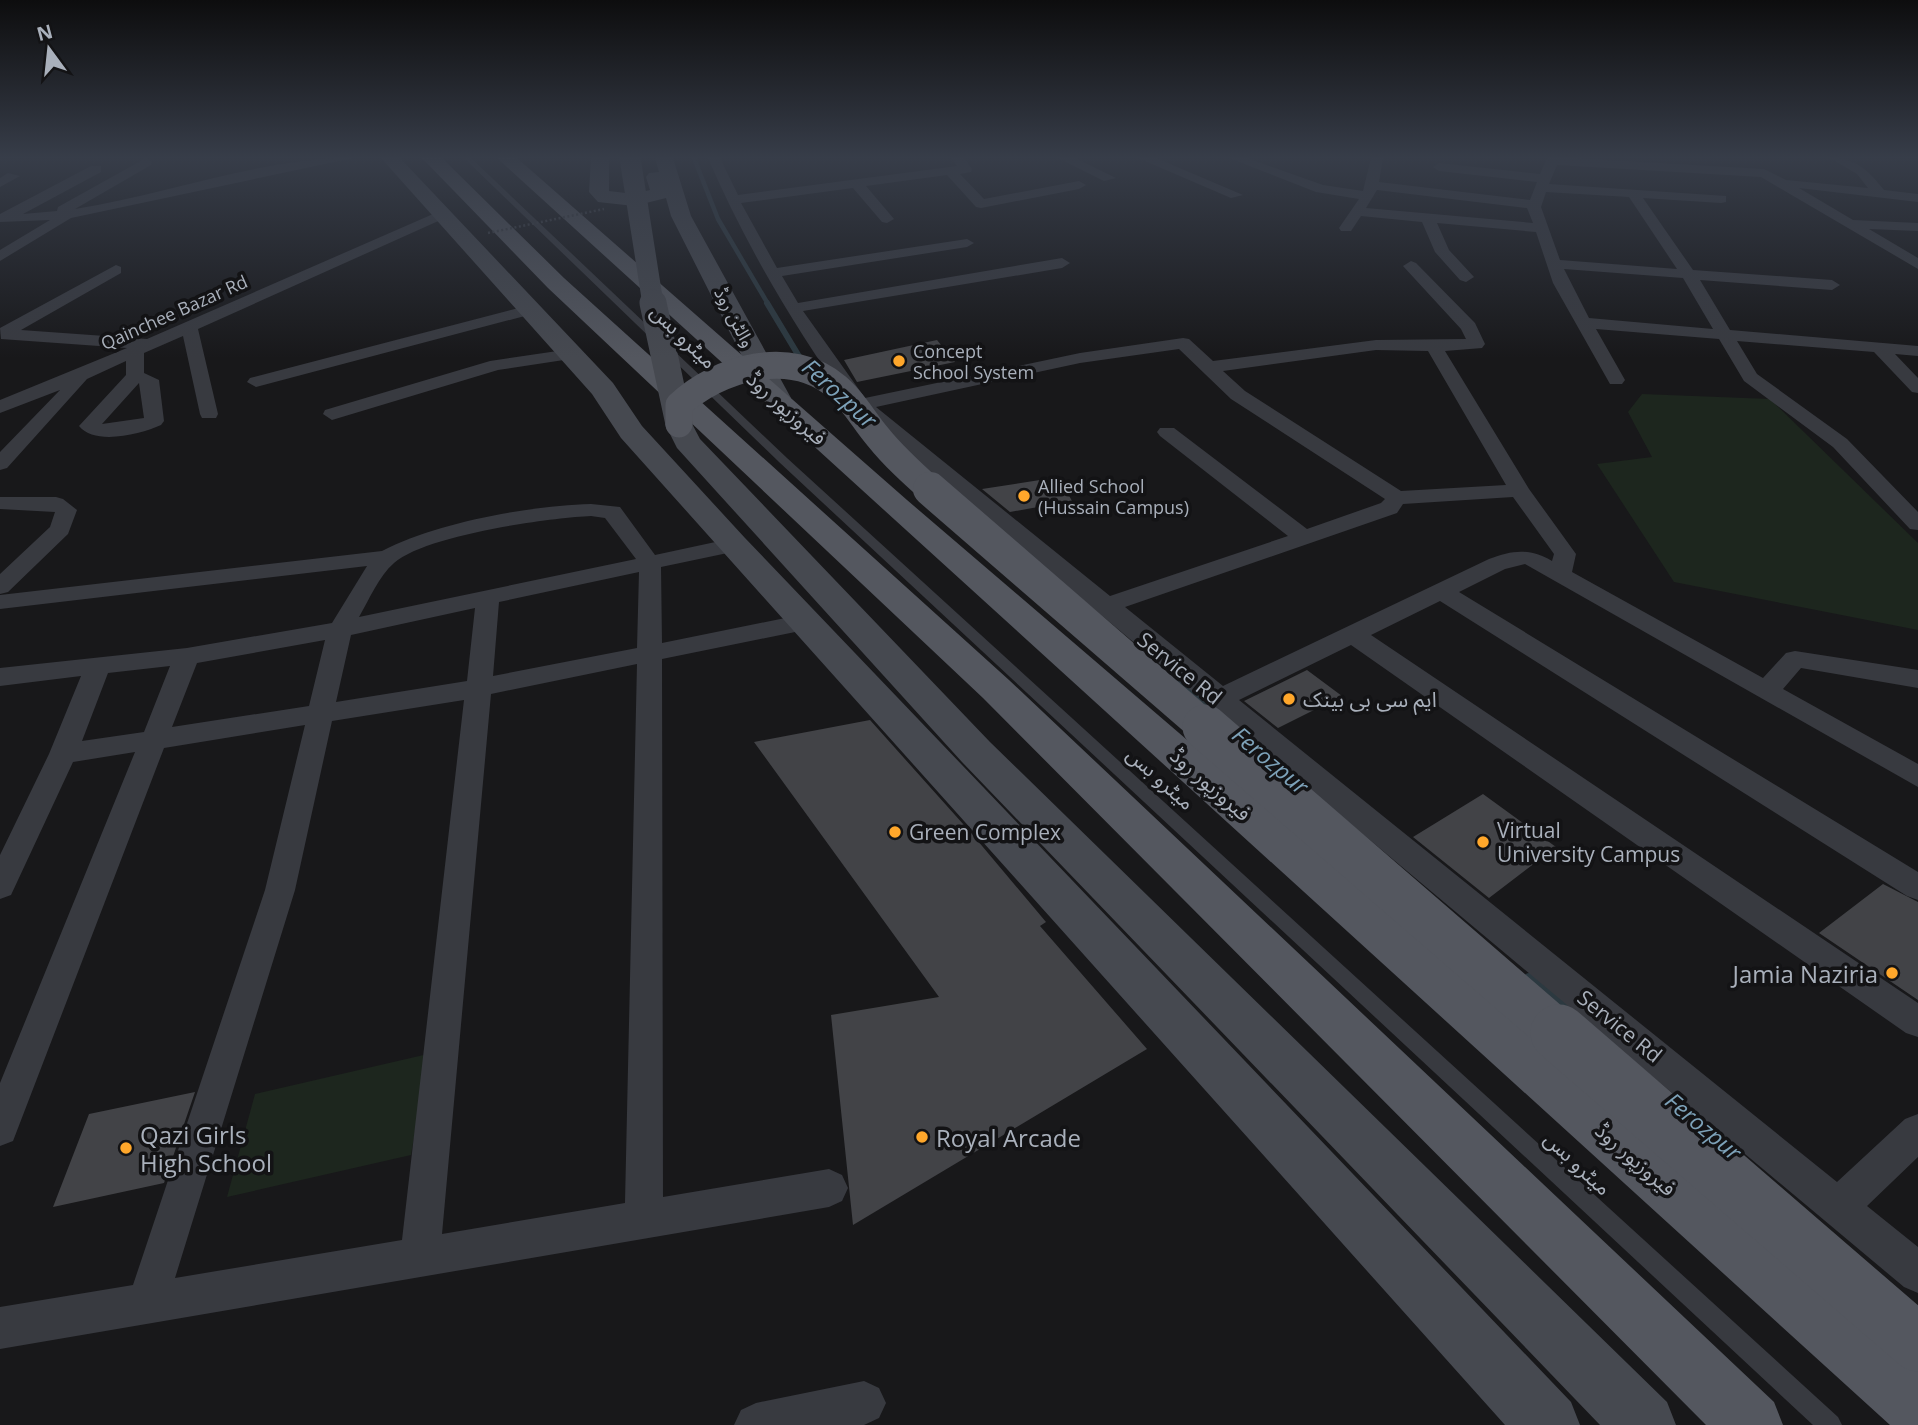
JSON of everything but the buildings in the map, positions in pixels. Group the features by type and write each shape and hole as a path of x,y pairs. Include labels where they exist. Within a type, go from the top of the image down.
{"main road":[{"path":"449,224 603,388 631,432 734,545 1542,1423"},
{"path":"498,224 556,283 996,689 1751,1425"},
{"name":"فیروزپور روڈ","path":"581,224 896,507 1918,1408"},
{"path":"640,224 654,314 679,424 687,442 975,752 1644,1425"},
{"name":"والٹن روڈ","path":"685,224 777,398"},
{"path":"679,424 679,405 693,388 735,371 766,367 794,368 822,376 839,387 878,439 954,510 1918,1343"}],"street":[{"path":"0,256 52,224"},
{"name":"Qainchee Bazar Rd","path":"0,407 85,373 420,224"},
{"name":"Service Rd","path":"746,224 822,353 861,404 1918,1273"},
{"path":"1346,228 1349,224"},
{"path":"1430,224 1442,252 1466,277"},
{"path":"1497,224 1541,228"},
{"path":"1540,224 1561,283 1616,380"},
{"path":"1654,224 1689,275 1750,377 1840,443 1918,524"},
{"path":"1854,224 1918,264"},
{"path":"1864,224 1918,227"},
{"path":"774,273 967,243"},
{"path":"795,308 1062,263"},
{"path":"1555,264 1832,285"},
{"path":"1209,367 1376,345 1476,344 1469,327 1411,266"},
{"path":"1,333 116,270"},
{"path":"256,382 530,310"},
{"path":"1584,323 1918,351"},
{"path":"189,325 209,414"},
{"path":"1,333 141,347 135,376"},
{"path":"861,404 1080,358 1183,343 1238,395 1397,498 1519,490"},
{"path":"1434,346 1519,490 1565,554 1560,575"},
{"path":"1879,348 1918,388"},
{"path":"332,414 496,365 571,354"},
{"path":"0,464 85,373"},
{"path":"1167,432 1303,536"},
{"path":"1105,606 1389,508 1397,498"},
{"path":"0,503 57,503 66,510 60,529 0,587"},
{"path":"0,603 387,557 418,541 569,510 595,509 612,512 650,563 644,1220"},
{"path":"0,677 187,656 340,629 734,545"},
{"path":"147,1304 280,890 323,713 340,629 375,571 387,557"},
{"path":"1219,699 1441,591 1516,557 1530,558 1918,777"},
{"path":"1441,591 1918,887"},
{"path":"420,1257 481,687 488,597"},
{"path":"63,754 481,687 805,622"},
{"path":"1353,634 1918,1022"},
{"path":"0,1128 187,656"},
{"path":"1766,691 1795,659 1918,679"},
{"path":"0,886 63,754 97,668"},
{"path":"1839,1207 1918,1132"},
{"path":"0,1328 829,1188"},
{"path":"756,1425 864,1403"}],"lane":[{"name":"میٹرو بس","path":"537,224 783,460 1830,1425"}],"path":[{"path":"488,233 529,224"}],"shaded area":[{"path":"1642,394 1770,399 1918,543 1918,630 1674,582 1597,464 1652,457 1628,412"},
{"path":"428,1054 411,1155 227,1197 255,1094"}],"waterway":[{"name":"Ferozpur","path":"721,224 768,304"},
{"name":"Ferozpur","path":"767,303 803,363"},
{"name":"Ferozpur","path":"1177,680 1214,712"},
{"name":"Ferozpur","path":"1529,978 1570,1012"}],"place":[{"name":"Concept School System","path":"899,361"},
{"name":"Allied School (Hussain Campus)","path":"1024,496"},
{"name":"ایم سی بی بینک","path":"1289,699"},
{"name":"Green Complex","path":"895,832"},
{"name":"Virtual University Campus","path":"1483,842"},
{"name":"Jamia Naziria","path":"1892,973"},
{"name":"Royal Arcade","path":"922,1137"},
{"name":"Qazi Girls High School","path":"126,1148"}]}
